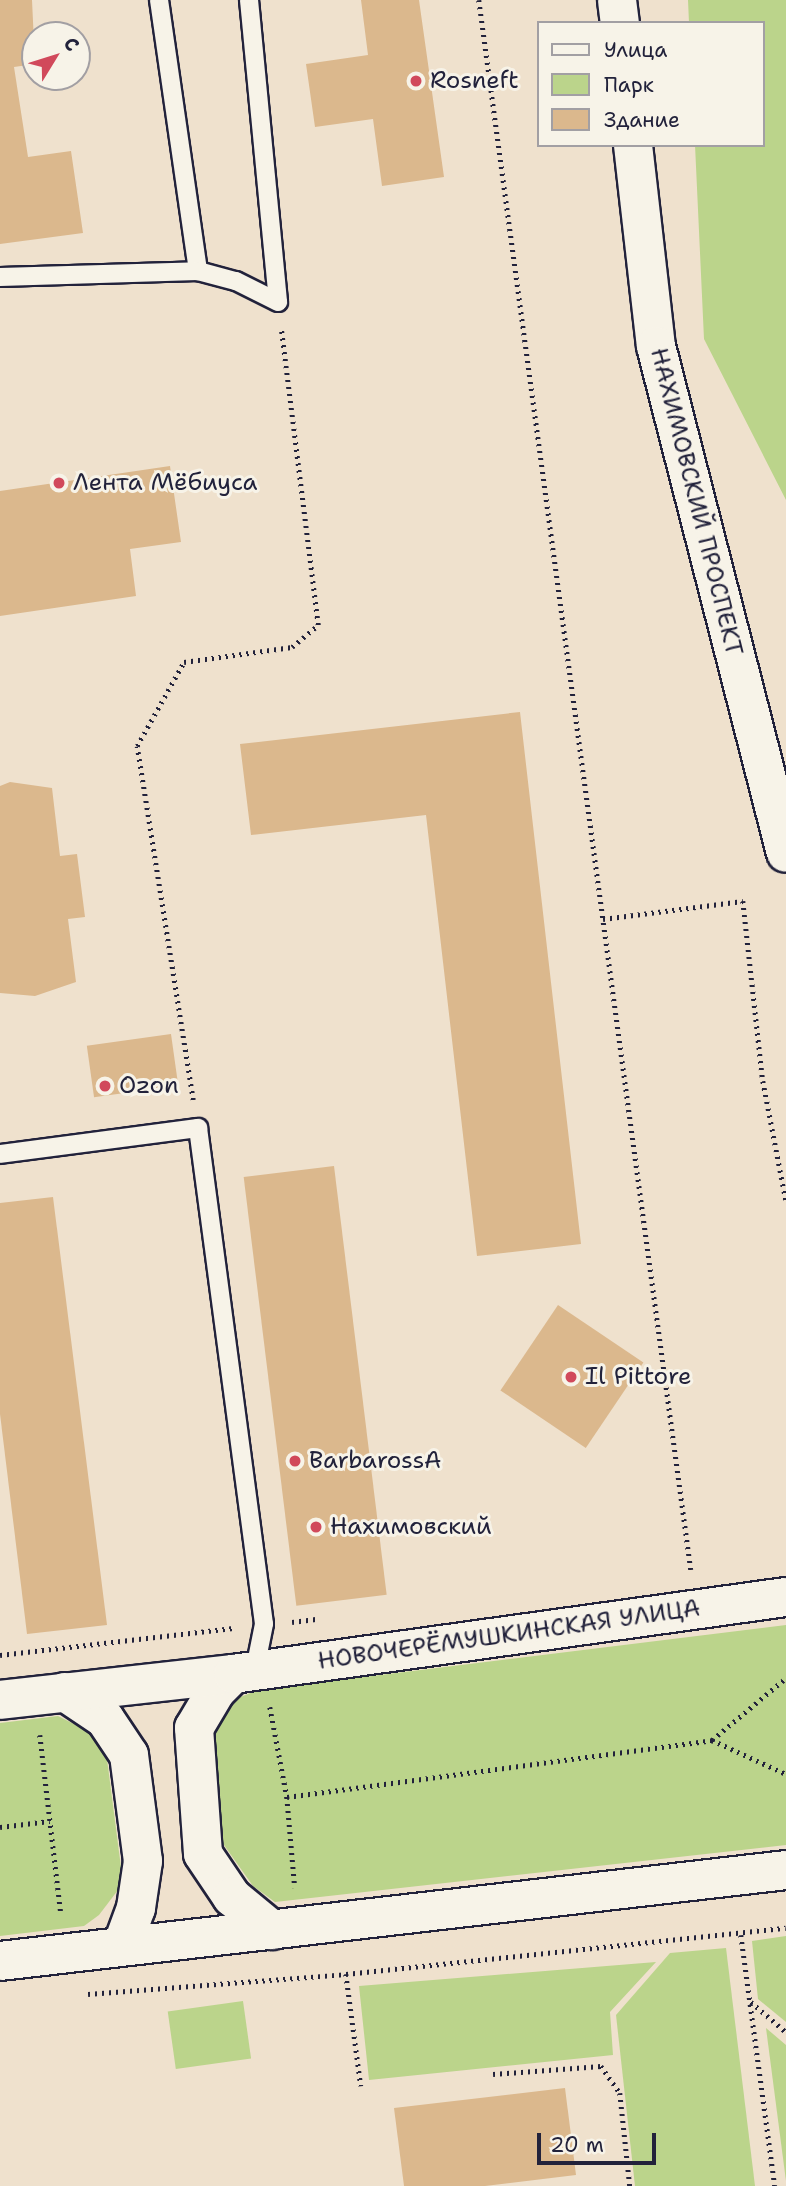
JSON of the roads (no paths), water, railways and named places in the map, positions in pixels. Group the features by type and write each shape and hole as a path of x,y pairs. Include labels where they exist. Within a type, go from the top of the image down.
{"street":[{"path":"617,0 620,21"},
{"name":"НАХИМОВСКИЙ ПРОСПЕКТ","path":"633,147 656,346 695,513 777,791 786,853"},
{"name":"НОВОЧЕРЁМУШКИНСКАЯ УЛИЦА","path":"0,1700 65,1692 252,1680 786,1597"},
{"path":"252,1680 204,1708 194,1728 203,1854 232,1897 272,1930"},
{"path":"65,1692 105,1719 129,1755 143,1861 136,1908 122,1946"},
{"path":"0,1961 786,1870"}],"lane":[{"path":"159,0 198,271"},
{"path":"0,276 198,271 236,281 278,302 249,0"},
{"path":"0,1154 198,1128 264,1624 252,1680"}],"place":[{"name":"Rosneft","path":"416,81"},
{"name":"Лента Мёбиуса","path":"59,483"},
{"name":"Ozon","path":"105,1086"},
{"name":"Il Pittore","path":"571,1377"},
{"name":"BarbarossA","path":"295,1461"},
{"name":"Нахимовский","path":"316,1527"}]}
